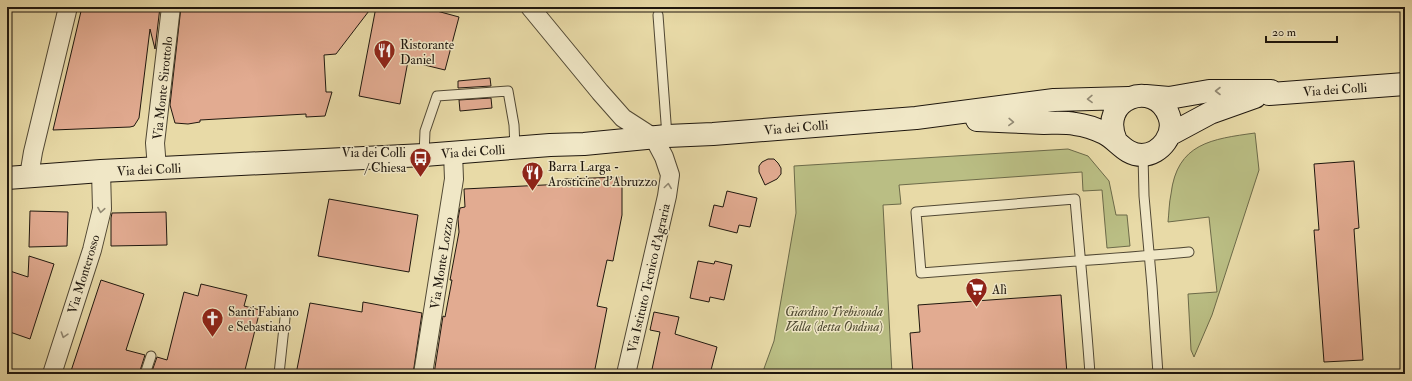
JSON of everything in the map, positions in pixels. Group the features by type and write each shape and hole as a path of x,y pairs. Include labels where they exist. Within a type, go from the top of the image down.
{"main road":[{"name":"Via dei Colli","path":"1271,91 1269,94 1405,84"},
{"name":"Via dei Colli","path":"7,178 101,171 424,155 713,134 916,118 1054,100 1137,97 1169,98 1209,91 1271,91"},
{"name":"Via dei Colli","path":"916,118 1075,124 1103,132 1123,149 1132,154 1143,155 1159,149 1165,143 1169,135 1210,112 1271,91"},
{"path":"1116,142 1112,132 1114,112 1121,104 1137,97 1154,98 1161,103 1170,118 1171,126 1169,135"}],"street":[{"path":"29,176 33,152 68,7"},
{"name":"Via Monte Sirottolo","path":"157,168 155,143 171,7"},
{"path":"530,7 623,118 661,137"},
{"name":"Via Istituto Tecnico d'Agraria","path":"626,374 667,196 670,175 664,157 661,137"},
{"name":"Via Monte Lozzo","path":"423,374 454,179 453,152"},
{"name":"Via Monterosso","path":"52,374 92,250 102,209 101,171"}],"lane":[{"path":"658,15 661,137"},
{"path":"424,155 425,131 437,96 476,93 508,91 514,125 515,148"},
{"path":"1143,155 1144,196 1158,374"},
{"path":"1090,374 1084,292 1080,261 1075,199 916,212 920,273 1080,261 1149,256 1189,252"},
{"path":"279,374 285,318"},
{"path":"145,374 151,356"}],"green space":[{"path":"1255,133 1259,170 1212,315 1194,357 1191,350 1188,294 1217,292 1209,217 1168,222 1170,201 1175,177 1181,164 1189,154 1199,147 1211,141"},
{"name":"Giardino Trebisonda Valla (detta Ondina)","path":"1068,149 1088,156 1109,181 1116,215 1127,215 1130,246 1107,248 1102,190 1083,191 1082,172 899,185 901,204 883,205 892,374 762,374 774,341 796,213 794,166"}],"building":[{"path":"82,7 160,7 155,49 150,29 139,118 134,126 53,130"},
{"path":"181,7 372,7 336,54 324,55 326,92 332,92 325,116 306,117 306,114 200,120 200,122 188,124 175,123 170,105"},
{"path":"376,7 422,7 459,17 445,70 408,61 400,104 359,96"},
{"path":"490,78 491,86 458,88 458,81"},
{"path":"491,98 492,108 460,111 459,100"},
{"path":"768,159 774,159 778,163 781,168 781,174 777,179 765,185 759,172 759,166 762,162"},
{"path":"1354,161 1359,228 1354,229 1363,360 1324,362 1314,230 1319,230 1314,164"},
{"path":"622,177 622,215 613,261 607,260 597,306 607,308 594,374 489,374 470,370 469,374 434,374 443,316 445,317 452,280 450,280 459,232 458,219 460,208 465,207 464,189 564,184 564,179"},
{"path":"727,191 757,198 750,227 739,225 737,233 709,226 714,205 723,207"},
{"path":"329,199 418,215 409,272 318,256"},
{"path":"30,211 68,212 67,246 29,247"},
{"path":"166,212 167,245 111,246 112,213"},
{"path":"29,256 54,264 30,339 7,331 7,270 28,277"},
{"path":"698,261 714,264 715,261 732,265 724,300 710,297 709,302 690,298"},
{"path":"101,280 144,294 126,350 145,355 139,374 70,374"},
{"name":"Santi Fabiano e Sebastiano","path":"201,284 247,295 244,306 260,310 244,374 151,374 157,357 167,360 184,292 198,296"},
{"path":"1061,295 1067,374 913,374 910,333 920,332 918,305"},
{"path":"363,302 422,313 413,374 296,374 310,303 362,312"},
{"path":"654,312 679,317 675,334 717,347 710,374 651,374 660,332 650,330"}],"place":[{"name":"Ristorante Daniel","path":"384,70"},
{"name":"Via dei Colli / Chiesa","path":"421,178"},
{"name":"Barra Larga - Arosticine d'Abruzzo","path":"533,192"},
{"name":"Alì","path":"976,308"},
{"name":"Santi Fabiano e Sebastiano","path":"213,338"}]}
